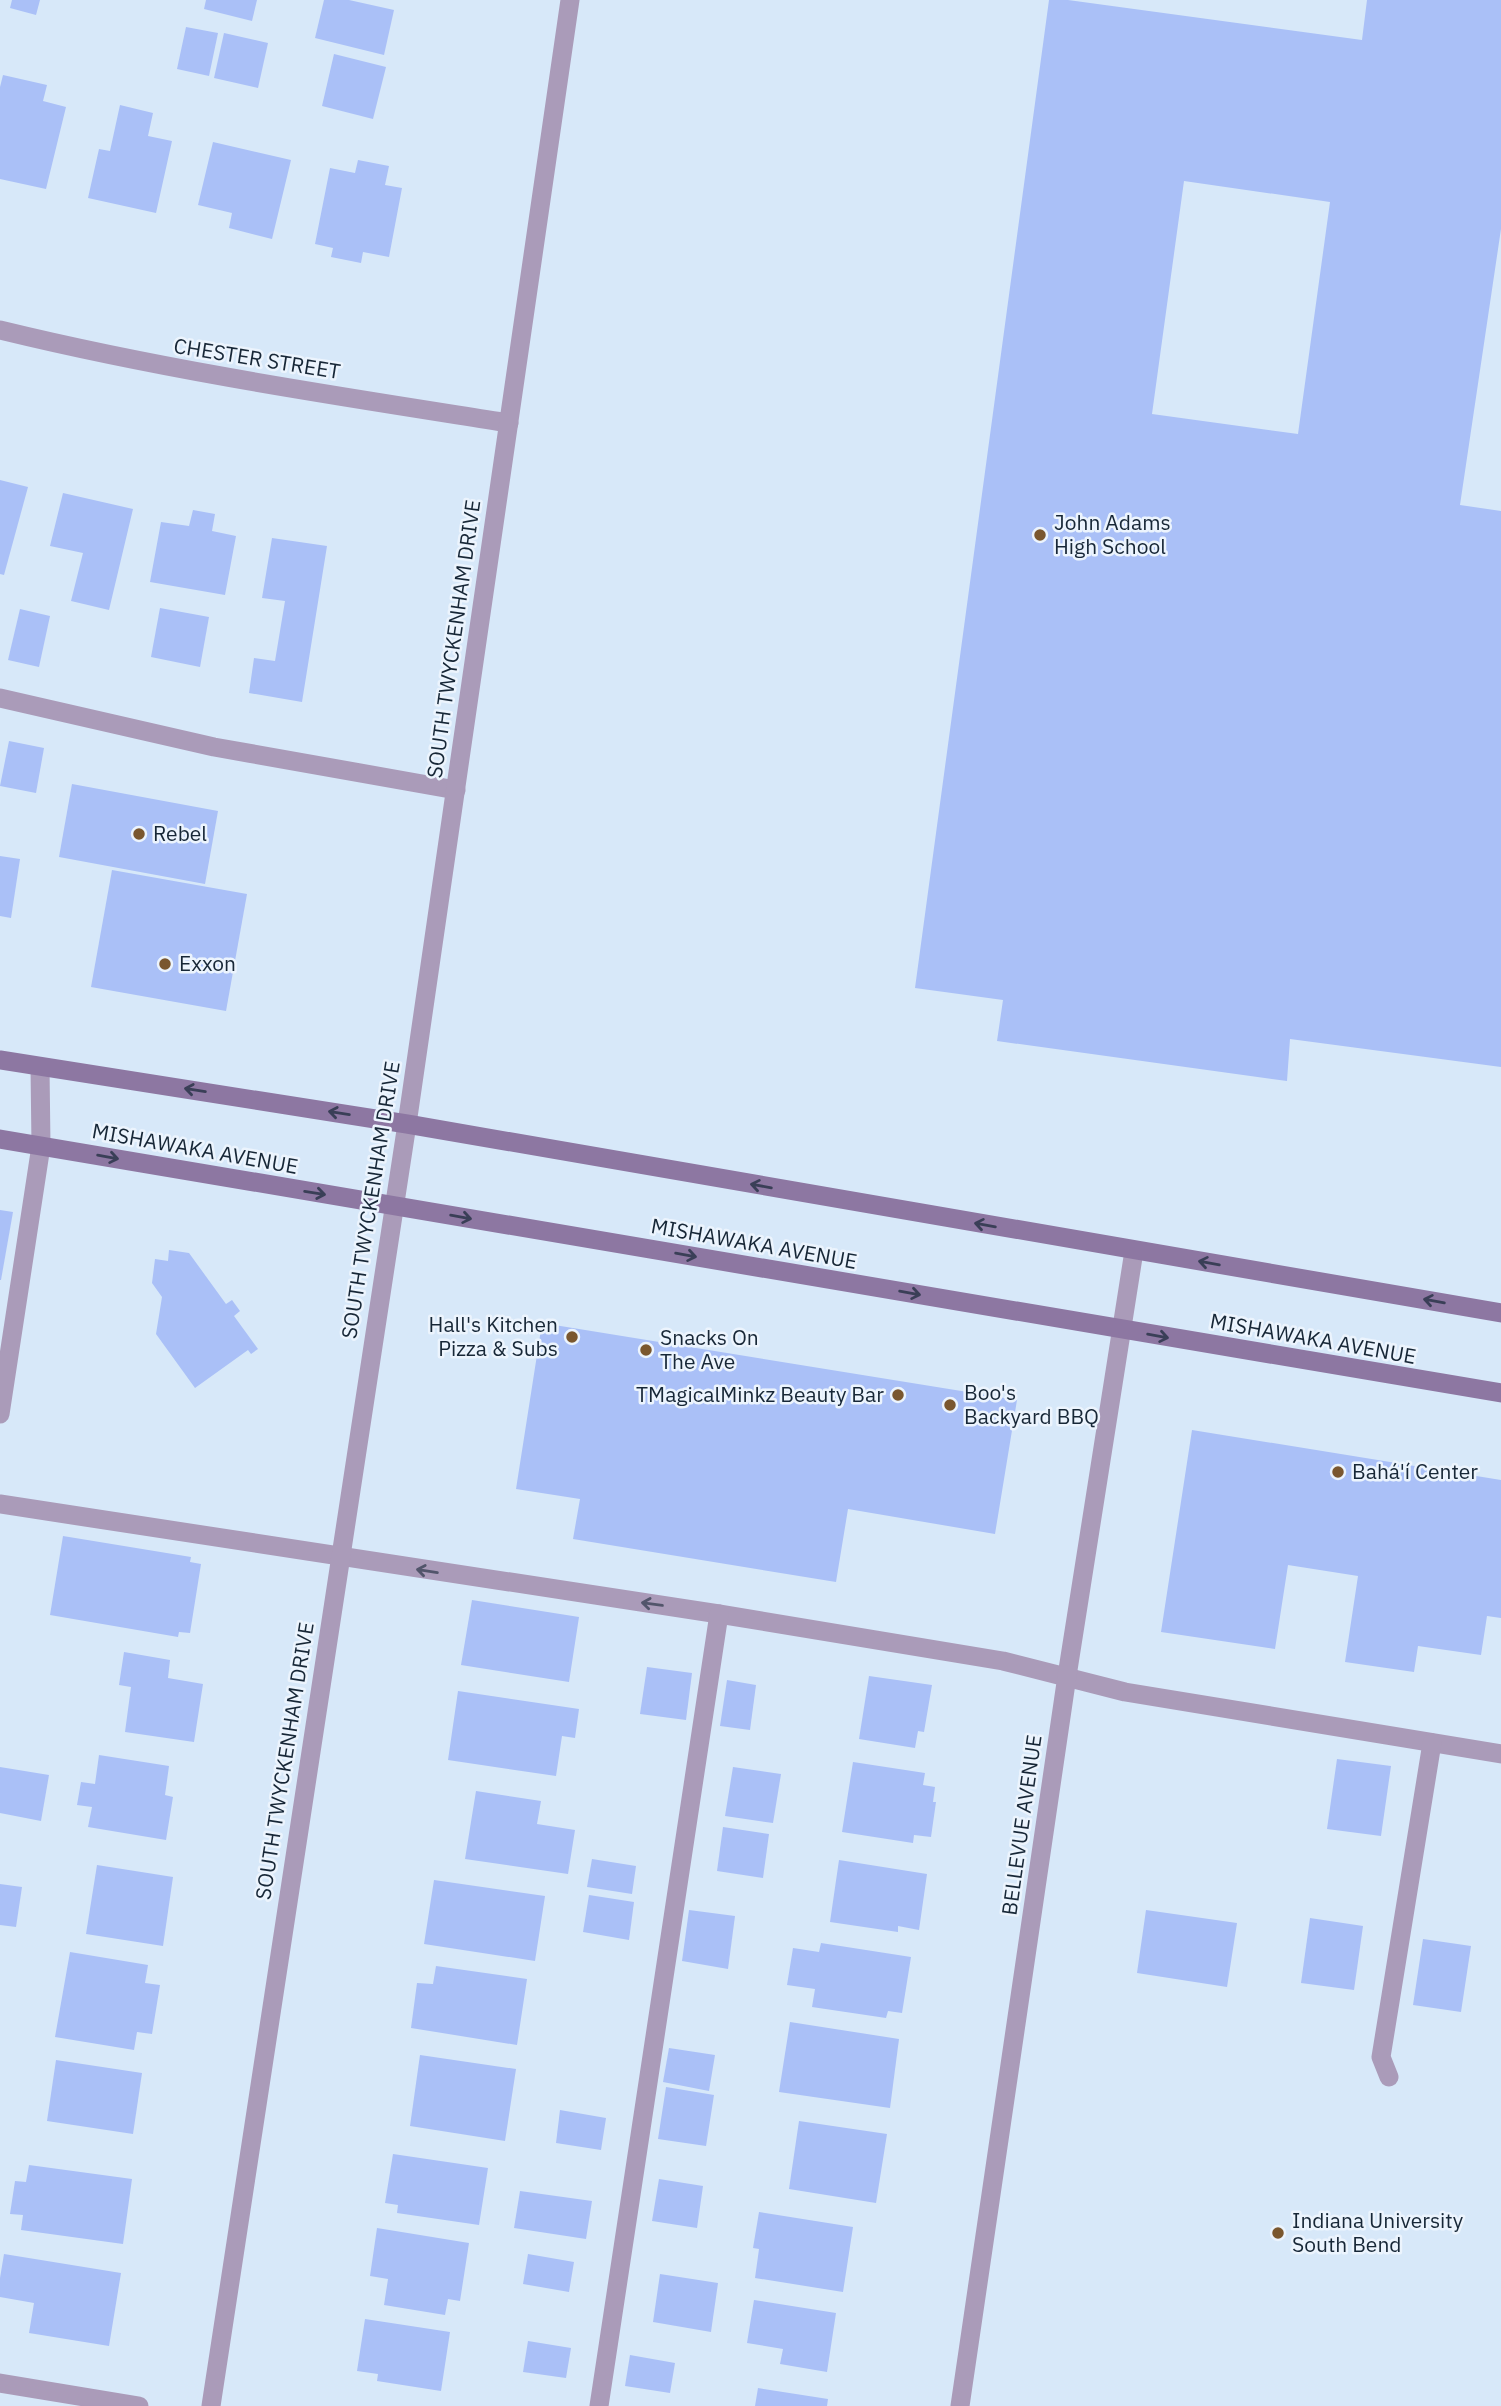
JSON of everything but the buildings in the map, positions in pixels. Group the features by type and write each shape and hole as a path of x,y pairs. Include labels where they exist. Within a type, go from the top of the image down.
{"main road":[{"path":"0,1060 407,1124 1501,1312"},
{"name":"MISHAWAKA AVENUE","path":"0,1139 1501,1393"}],"street":[{"name":"SOUTH TWYCKENHAM DRIVE","path":"211,2406 407,1124 570,0"},
{"name":"CHESTER STREET","path":"0,330 200,374 509,423"},
{"path":"0,698 214,747 456,790"},
{"path":"0,1414 41,1146 40,1066"},
{"name":"BELLEVUE AVENUE","path":"960,2406 1067,1676 1134,1251"},
{"path":"0,1504 719,1614 1003,1661 1125,1692 1501,1754"},
{"path":"599,2406 719,1614"},
{"path":"1389,2077 1381,2057 1432,1743"},
{"path":"0,2383 139,2406"}],"place":[{"name":"John Adams High School","path":"1040,535"},
{"name":"Rebel","path":"139,834"},
{"name":"Exxon","path":"165,964"},
{"name":"Hall's Kitchen Pizza & Subs","path":"572,1337"},
{"name":"Snacks On The Ave","path":"646,1350"},
{"name":"TMagicalMinkz Beauty Bar","path":"898,1395"},
{"name":"Boo's Backyard BBQ","path":"950,1405"},
{"name":"Bahá'í Center","path":"1338,1472"},
{"name":"Indiana University South Bend","path":"1278,2233"}]}
